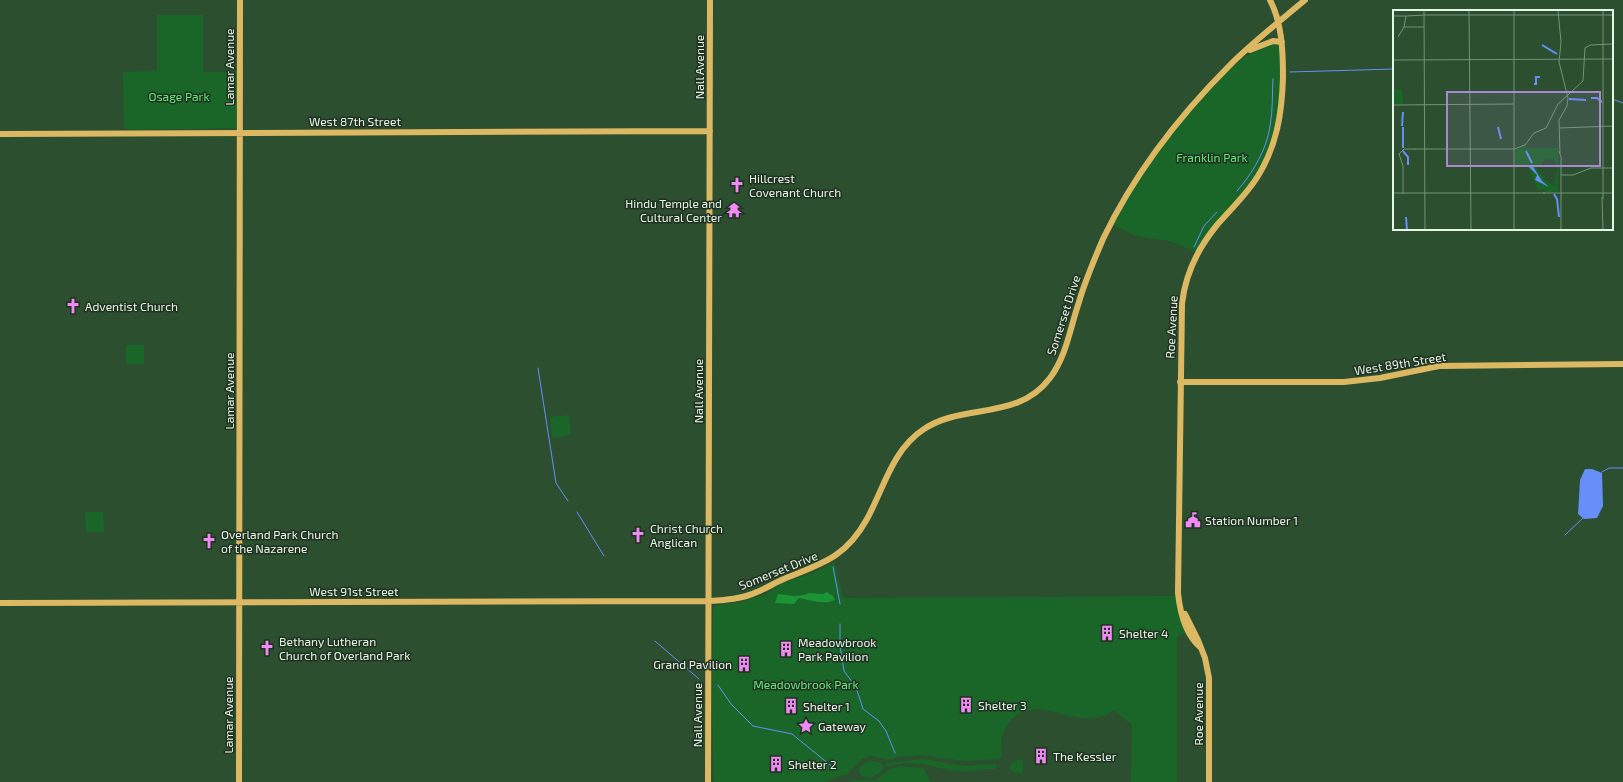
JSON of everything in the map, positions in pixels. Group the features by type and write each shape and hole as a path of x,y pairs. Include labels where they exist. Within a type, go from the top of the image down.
{"street":[{"name":"Lamar Avenue","path":"239,782 240,0"},
{"name":"Nall Avenue","path":"708,782 710,0"},
{"name":"Roe Avenue","path":"1209,782 1209,678 1205,658 1186,615 1179,589 1181,310 1187,279 1202,245 1253,183 1272,149 1278,131 1281,109 1283,63 1282,42 1270,0"},
{"name":"Somerset Drive","path":"709,601 735,598 754,593 825,563 844,549 862,527 894,460 917,434 928,426 945,420 1004,408 1029,397 1044,385 1062,358 1090,270 1103,239 1131,187 1178,122 1210,85 1305,0"},
{"path":"1243,54 1273,41 1282,42"},
{"name":"West 87th Street","path":"0,134 710,131"},
{"name":"West 89th Street","path":"1180,382 1344,382 1380,378 1438,366 1623,364"},
{"name":"West 91st Street","path":"0,604 709,601"}],"green space":[{"name":"Osage Park","path":"157,15 203,15 203,72 238,72 236,128 129,130 124,128 123,72 157,71"},
{"name":"Franklin Park","path":"1272,44 1279,45 1283,63 1279,124 1262,169 1198,253 1169,241 1136,236 1111,224 1158,147 1227,71 1246,56"},
{"path":"126,345 144,345 144,364 126,364"},
{"path":"569,415 571,435 552,438 550,417"},
{"path":"85,512 103,512 104,532 86,532"},
{"name":"Meadowbrook Park","path":"834,562 843,598 1176,596 1187,632 1177,637 1177,782 1131,782 1132,725 1114,710 1102,717 1088,718 1035,709 1023,712 1010,721 1005,729 1001,741 1002,756 999,759 965,761 918,755 899,757 889,760 871,756 862,759 847,774 838,776 826,782 714,782 712,706 713,608 716,605 741,602 766,594 782,583 813,573"},
{"path":"827,592 833,596 835,600 821,602 799,598 794,604 775,603 778,594 794,596 809,593 823,594"},
{"path":"924,759 965,766 995,764 997,767 994,769 962,771 947,770 922,764 906,763 886,767 886,763"},
{"path":"870,760 881,763 883,766 882,771 871,778 861,776 859,772 860,767"},
{"path":"1020,760 1023,761 1023,772 1021,774 1012,771 1009,767 1011,763"},
{"path":"899,766 923,768 931,782 846,782 858,780 874,781 889,770"}],"water":[{"path":"1585,469 1592,469 1602,473 1603,506 1597,518 1584,519 1578,514 1580,480"}],"waterway":[{"path":"1290,72 1393,69"},
{"path":"1237,191 1258,161 1266,143 1271,120 1273,79"},
{"path":"1613,99 1623,103"},
{"path":"1194,247 1204,226 1217,212"},
{"path":"538,368 556,483 568,501"},
{"path":"1602,472 1609,468 1623,468"},
{"path":"577,512 604,556"},
{"path":"1565,535 1583,518"},
{"path":"833,567 840,604"},
{"path":"840,624 840,646 844,671 856,687 863,709 879,721 886,731 895,753"},
{"path":"655,641 699,679"},
{"path":"718,685 731,704 753,726 792,734 835,769"}],"place":[{"name":"Hillcrest Covenant Church","path":"737,185"},
{"name":"Hindu Temple and Cultural Center","path":"734,210"},
{"name":"Adventist Church","path":"73,306"},
{"name":"Station Number 1","path":"1193,520"},
{"name":"Christ Church Anglican","path":"638,535"},
{"name":"Overland Park Church of the Nazarene","path":"209,541"},
{"name":"Shelter 4","path":"1107,633"},
{"name":"Bethany Lutheran Church of Overland Park","path":"267,648"},
{"name":"Meadowbrook Park Pavilion","path":"786,649"},
{"name":"Grand Pavilion","path":"744,664"},
{"name":"Shelter 3","path":"966,705"},
{"name":"Shelter 1","path":"791,706"},
{"name":"Gateway","path":"806,726"},
{"name":"The Kessler","path":"1041,756"},
{"name":"Shelter 2","path":"776,764"}]}
